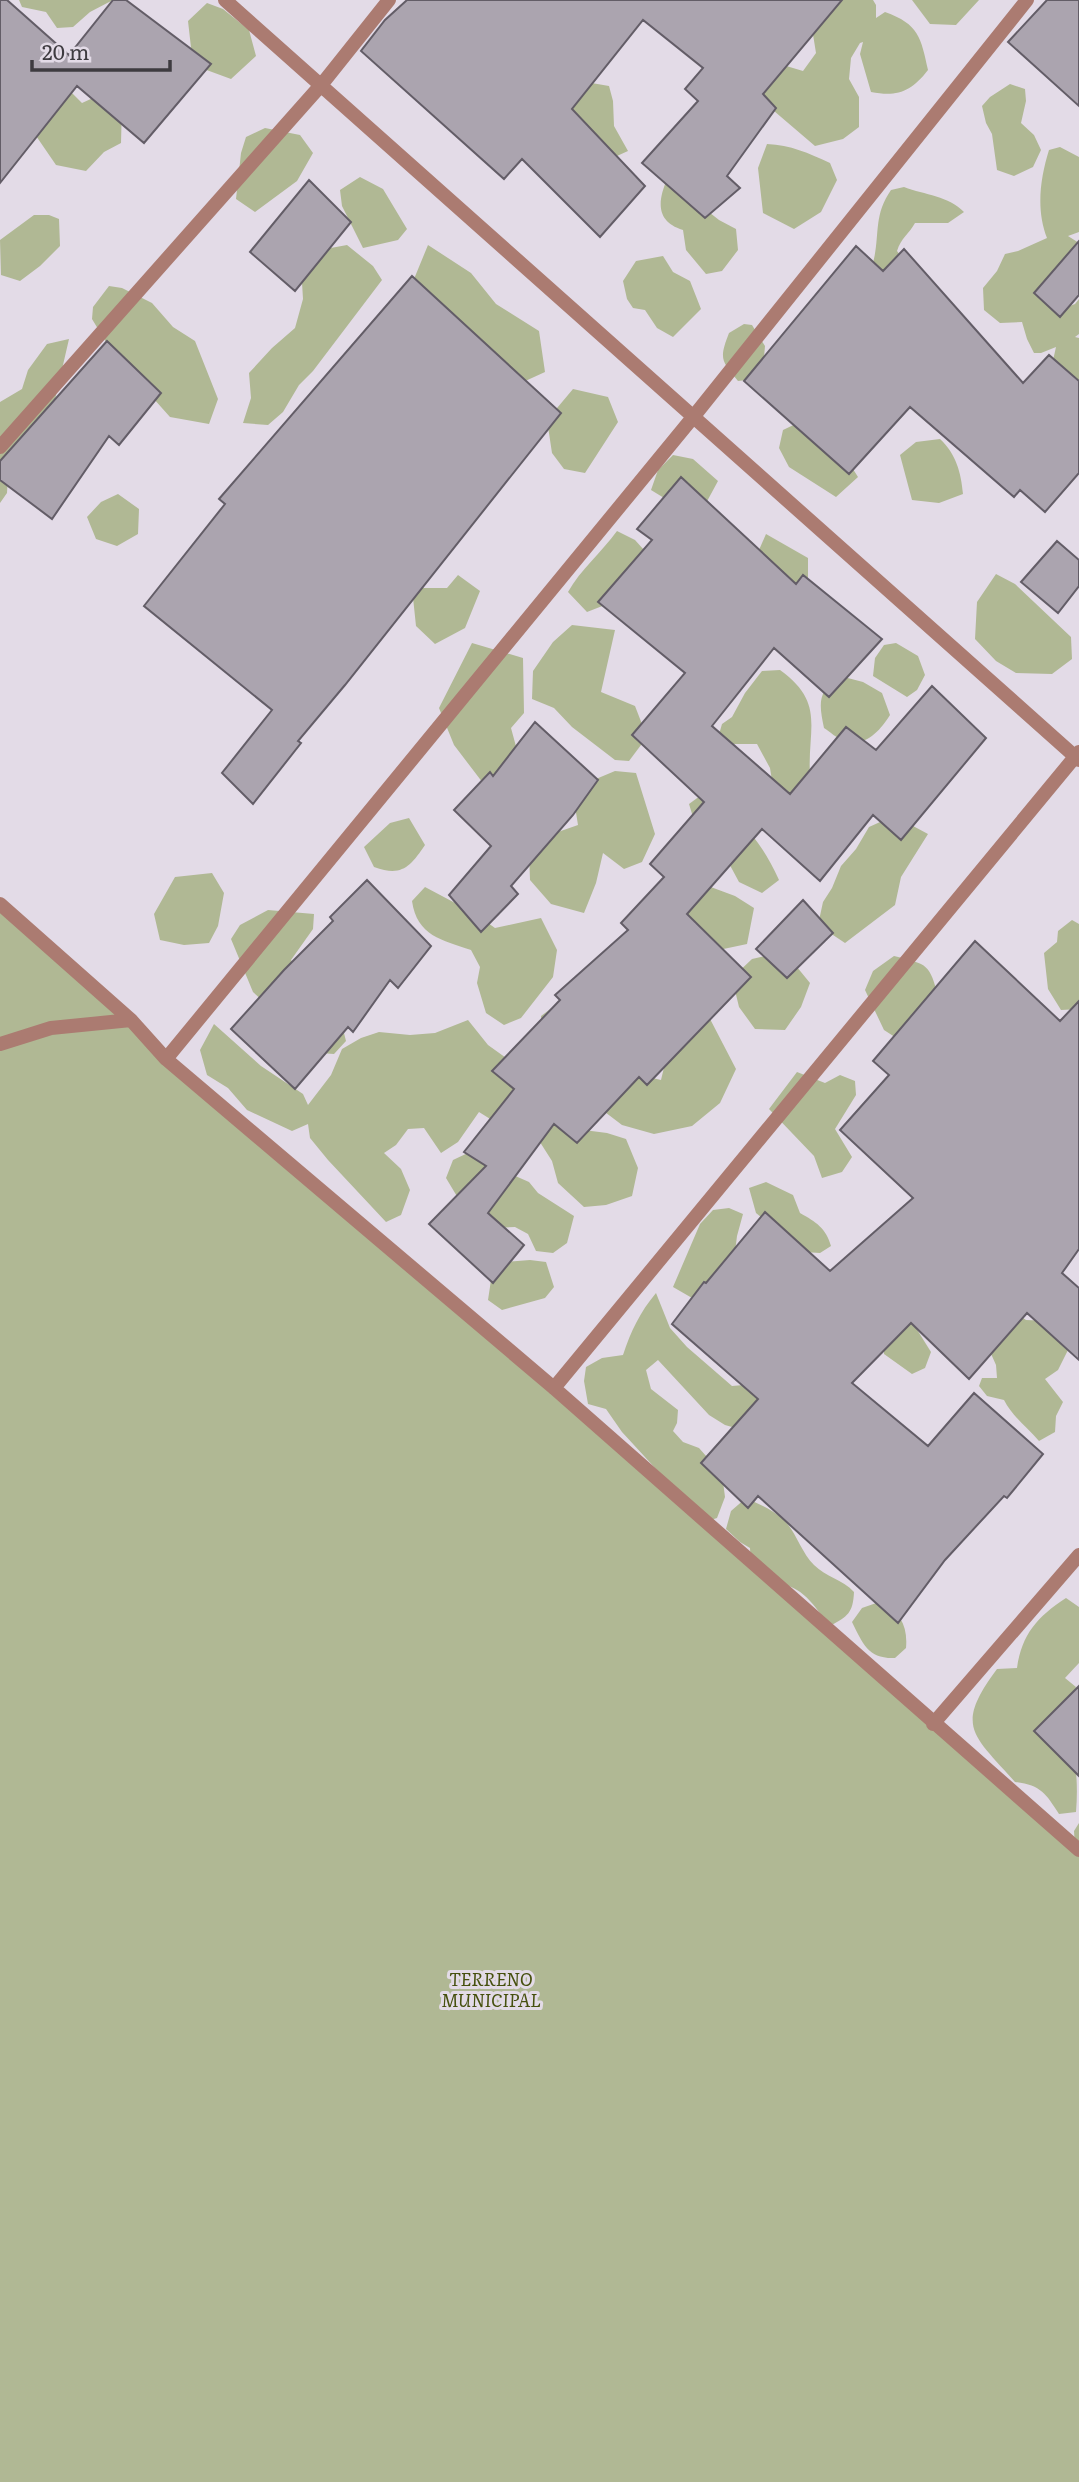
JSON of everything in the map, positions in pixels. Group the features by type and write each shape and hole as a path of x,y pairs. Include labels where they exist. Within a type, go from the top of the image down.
{"street":[{"path":"225,0 1078,756 554,1388"},
{"path":"0,447 322,84 389,0"},
{"path":"166,1059 694,416 1027,0"},
{"path":"0,904 131,1020 166,1059 554,1388 1079,1850"},
{"path":"0,1044 51,1028 131,1020"},
{"path":"933,1724 1079,1555"}],"green space":[{"path":"19,0 113,0 90,12 73,27 57,28 46,12 22,7"},
{"path":"814,0 873,0 876,5 876,18 885,12 912,27 923,49 928,70 916,83 903,91 888,94 871,92 860,54 863,42 860,43 851,58 849,79 859,97 859,127 843,139 815,146 767,105 740,42 783,65 803,71 816,53 811,22"},
{"path":"912,0 979,0 956,25 930,24"},
{"path":"207,3 223,9 249,30 256,56 231,79 193,65 188,21"},
{"path":"580,81 609,86 613,101 614,126 628,151 608,160 549,118"},
{"path":"1010,84 1025,89 1026,101 1021,123 1034,135 1041,150 1033,167 1014,176 997,170 992,134 982,106 990,97"},
{"path":"67,88 82,103 106,92 122,105 121,143 104,152 86,171 56,165 32,130"},
{"path":"265,128 300,135 313,153 297,181 255,212 236,199 241,153 246,137"},
{"path":"767,144 792,148 830,163 837,180 821,212 794,229 763,213 758,168"},
{"path":"1060,147 1079,157 1079,232 1068,236 1079,243 1059,310 1075,304 1079,299 1079,334 1075,337 1079,338 1079,399 1052,365 1056,347 1034,353 1022,322 1000,323 984,310 983,288 997,271 1005,254 1047,238 1040,205 1043,172 1049,150"},
{"path":"360,177 383,189 407,229 398,240 363,248 342,206 340,190"},
{"path":"667,179 719,220 736,229 738,250 722,271 706,274 686,250 683,230 663,216 661,202"},
{"path":"904,187 944,199 964,212 948,223 915,223 903,239 897,251 907,264 901,298 872,266 881,209 891,190"},
{"path":"34,215 49,215 59,219 60,246 20,281 1,275 0,240"},
{"path":"347,245 373,266 382,280 313,371 299,385 283,412 268,425 243,423 251,398 249,373 295,328 303,299 301,266 309,252"},
{"path":"428,245 471,273 496,304 539,331 545,372 510,388 407,296"},
{"path":"663,256 673,272 690,281 701,309 673,337 657,328 645,310 633,308 627,299 623,281 636,261"},
{"path":"109,286 122,288 152,303 173,327 195,341 218,399 209,424 170,417 112,352 92,319 93,307"},
{"path":"744,324 752,325 765,346 763,369 755,379 738,381 725,363 723,354 729,333"},
{"path":"69,339 54,404 8,475 7,493 0,503 0,402 22,389 28,370 47,344"},
{"path":"573,389 608,397 618,422 585,473 564,469 552,453 547,420"},
{"path":"804,420 846,458 858,477 836,497 789,467 779,448 783,430"},
{"path":"940,439 957,464 963,494 939,503 912,500 900,455 916,442"},
{"path":"673,455 693,459 718,481 705,505 669,501 651,490 658,470"},
{"path":"118,494 139,509 138,534 117,546 96,539 87,517 101,502"},
{"path":"617,531 635,540 653,560 610,603 587,612 568,592"},
{"path":"766,534 808,558 808,586 798,597 756,557"},
{"path":"996,574 1015,584 1071,637 1072,659 1052,674 1016,673 996,661 975,639 977,602"},
{"path":"458,575 480,591 465,628 435,644 416,626 412,588 447,588"},
{"path":"572,625 615,630 601,692 635,706 647,737 629,761 615,760 572,727 554,708 532,699 533,671 553,642"},
{"path":"472,643 523,658 524,713 511,728 520,761 486,787 454,745 439,708"},
{"path":"896,643 918,656 925,675 917,690 907,697 873,676 875,658 884,645"},
{"path":"780,670 804,694 811,718 810,776 790,797 773,787 770,768 757,744 731,744 718,738 722,724 732,717 745,693 762,671"},
{"path":"840,676 863,682 882,693 890,715 877,732 865,740 851,743 843,741 824,728 822,699 827,687"},
{"path":"615,771 636,773 655,834 642,862 624,869 603,853 596,883 584,913 551,904 530,880 529,851 558,832 578,825 574,800 584,784"},
{"path":"704,793 739,821 757,841 772,865 779,880 762,893 739,882 725,856 697,830 689,804"},
{"path":"409,818 425,845 420,853 410,864 398,870 374,867 364,847 390,823"},
{"path":"889,818 900,819 928,834 901,877 895,905 845,943 818,925 823,902 841,866 856,849 869,827"},
{"path":"212,873 224,893 218,926 209,943 184,945 160,940 154,914 175,877"},
{"path":"700,883 735,896 754,908 747,944 714,951 676,913"},
{"path":"425,887 474,913 495,928 541,918 557,950 553,977 521,1018 504,1025 486,1013 477,983 480,967 471,950 432,935 419,922 412,901"},
{"path":"268,910 314,914 313,929 291,960 343,1029 346,1041 334,1054 320,1053 253,992 231,939 240,925"},
{"name":"TERRENO MUNICIPAL","path":"0,912 667,1481 622,1432 606,1409 588,1404 584,1381 586,1367 602,1358 623,1355 636,1322 656,1293 670,1328 687,1347 732,1386 777,1382 753,1433 725,1425 709,1415 658,1360 646,1370 651,1389 678,1410 673,1431 683,1442 699,1448 722,1474 725,1497 717,1518 702,1523 751,1565 750,1548 726,1529 731,1511 746,1498 780,1516 814,1565 854,1592 851,1609 830,1626 799,1591 783,1584 773,1584 1075,1846 1074,1831 1079,1823 1079,2482 0,2482"},
{"path":"1072,920 1079,924 1079,1009 1061,1010 1048,989 1044,953 1057,942 1058,931"},
{"path":"774,954 792,961 810,983 801,1007 785,1030 755,1029 739,1007 732,978 752,959"},
{"path":"894,956 926,967 933,978 939,999 901,1041 884,1030 865,990 873,971"},
{"path":"553,1007 644,1076 661,1080 667,1055 709,1017 736,1069 720,1103 692,1126 654,1134 622,1125 597,1106 543,1046 541,1016"},
{"path":"468,1020 488,1045 513,1063 530,1090 495,1122 479,1112 458,1142 441,1153 424,1128 408,1129 396,1145 384,1153 401,1169 410,1190 401,1215 386,1222 310,1138 308,1124 292,1131 247,1110 228,1088 207,1075 200,1050 214,1024 261,1066 303,1094 308,1105 331,1075 342,1049 361,1038 379,1032 410,1035 435,1033"},
{"path":"797,1072 825,1083 840,1075 855,1081 856,1095 835,1129 852,1157 842,1172 822,1178 814,1156 769,1109"},
{"path":"555,1117 576,1129 607,1133 626,1139 638,1168 632,1196 606,1205 584,1207 558,1183 552,1161 538,1139"},
{"path":"472,1151 506,1172 529,1182 538,1193 574,1216 567,1243 553,1253 536,1251 528,1234 515,1227 494,1228 461,1203 446,1178 453,1160"},
{"path":"766,1182 793,1195 800,1213 820,1226 831,1246 820,1253 804,1252 756,1213 749,1188"},
{"path":"729,1208 743,1214 735,1252 699,1302 673,1287 700,1224 713,1210"},
{"path":"503,1262 546,1262 554,1287 545,1298 502,1310 488,1300 493,1267"},
{"path":"996,1300 1026,1320 1049,1321 1072,1342 1058,1370 1045,1379 1063,1402 1056,1416 1055,1432 1039,1441 1004,1400 987,1396 979,1386 982,1378 997,1378 996,1365 988,1347"},
{"path":"911,1320 931,1352 925,1368 912,1374 884,1354 884,1336"},
{"path":"1066,1598 1079,1607 1079,1663 1065,1678 1076,1687 1065,1712 1075,1761 1077,1799 1076,1812 1059,1814 1042,1792 1031,1785 1015,1782 1000,1766 980,1740 974,1729 973,1718 976,1704 997,1669 1017,1668 1023,1645 1032,1627"},
{"path":"882,1601 898,1615 906,1633 906,1648 895,1658 872,1653 863,1643 852,1622 862,1608"}],"building":[{"path":"0,0 7,0 69,55 113,0 126,0 211,64 144,143 77,86 0,183"},
{"path":"407,0 842,0 763,94 776,108 727,176 740,188 705,218 642,163 698,101 685,89 703,68 643,20 572,109 645,186 600,237 522,159 504,179 361,51 385,20"},
{"path":"1047,0 1079,0 1079,106 1008,42"},
{"path":"309,180 351,222 295,291 250,252"},
{"path":"1079,241 1079,295 1060,317 1034,293"},
{"path":"856,246 883,271 904,249 1023,383 1049,355 1079,381 1079,473 1045,512 1020,490 1014,497 910,407 849,474 744,381"},
{"path":"412,276 561,413 298,741 301,743 253,804 222,773 272,710 144,606 225,504 219,499"},
{"path":"107,341 161,393 119,445 109,436 52,519 0,480 0,461"},
{"path":"681,477 796,584 803,575 882,639 829,697 774,648 712,726 790,794 846,727 876,750 932,686 986,738 901,840 873,815 820,881 762,829 687,914 751,977 647,1085 639,1077 577,1143 554,1124 488,1213 524,1245 493,1283 429,1224 486,1166 464,1152 514,1089 492,1071 560,1000 555,995 628,930 621,923 664,877 650,864 704,802 632,735 685,673 598,602 652,540 637,529"},
{"path":"1057,541 1079,560 1079,586 1058,613 1021,582"},
{"path":"535,722 598,780 573,815 511,886 518,894 481,932 449,895 491,846 454,810 490,772 493,776"},
{"path":"367,880 431,946 398,988 390,980 353,1032 348,1027 295,1089 231,1029 333,921 330,917"},
{"path":"803,900 833,933 787,978 756,949"},
{"path":"975,941 1060,1021 1079,1001 1079,1249 1062,1273 1079,1288 1079,1360 1027,1313 969,1379 911,1323 852,1383 928,1446 974,1393 1043,1454 1007,1498 1004,1496 945,1560 898,1623 758,1496 748,1508 701,1463 758,1399 672,1324 704,1282 706,1283 765,1212 830,1271 913,1198 840,1130 889,1075 873,1061"},
{"path":"1079,1686 1079,1776 1034,1731"}]}
